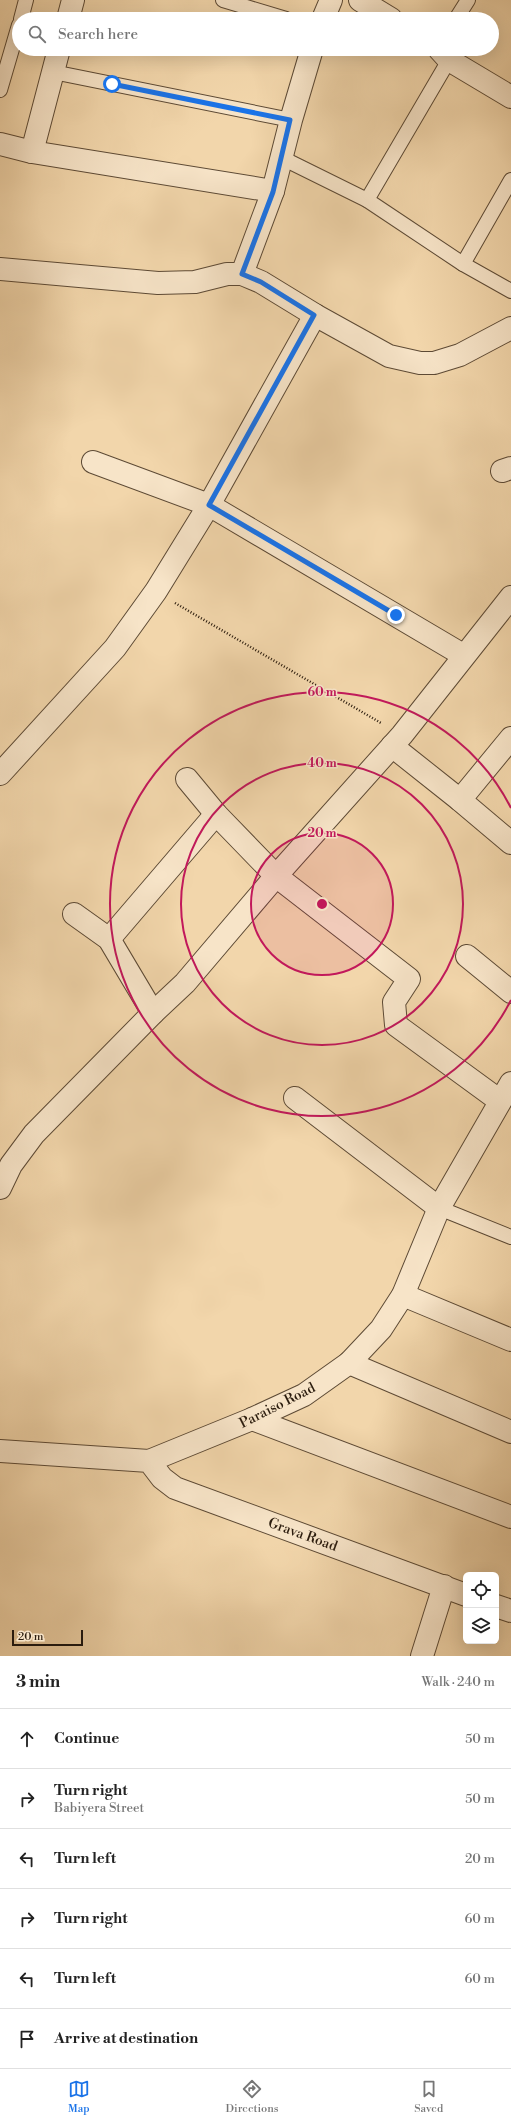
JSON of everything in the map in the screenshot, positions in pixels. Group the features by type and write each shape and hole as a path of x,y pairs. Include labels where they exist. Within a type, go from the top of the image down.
{"street":[{"path":"70,12 73,0"},
{"path":"326,12 331,0"},
{"path":"360,0 380,12"},
{"path":"32,152 58,56"},
{"path":"242,274 273,192 290,120 310,56"},
{"path":"446,56 511,96"},
{"path":"0,144 32,152 273,192"},
{"path":"0,269 158,283 195,282 227,274 242,274 261,282 314,315 389,356 420,363 434,363 460,356 511,328"},
{"path":"0,774 115,648 156,591 209,505 314,315"},
{"path":"94,462 209,505 463,655"},
{"path":"0,1188 11,1165 34,1134 153,1013 185,983 276,876 397,741 463,655 511,597"},
{"path":"460,800 511,738"},
{"path":"397,741 460,800 511,843"},
{"path":"187,779 216,814 276,876 409,979 394,1002 396,1025 500,1101"},
{"path":"109,939 216,814"},
{"path":"74,914 109,939 153,1013"},
{"path":"467,956 511,992"},
{"name":"Paraiso Road","path":"0,1451 148,1461 252,1419 304,1395 349,1363 381,1329 403,1295 439,1208 511,1083"},
{"path":"295,1098 439,1208"},
{"path":"403,1295 511,1340"},
{"path":"349,1363 511,1432"},
{"path":"252,1419 511,1517"},
{"name":"Grava Road","path":"148,1461 162,1478 175,1488 463,1594"},
{"path":"422,1656 444,1586"},
{"path":"499,1607 511,1612"}],"lane":[{"path":"23,12 26,0"},
{"path":"223,0 263,12"},
{"path":"460,12 468,0"},
{"path":"0,90 12,49"},
{"path":"367,200 443,56"},
{"path":"53,72 290,120"},
{"path":"282,158 367,200 464,264 511,291"},
{"path":"464,264 511,180"},
{"path":"439,1208 511,1237"}],"path":[{"path":"156,591 397,741"}],"route":[{"path":"112,84 290,120 273,192 242,274 256,279 314,315 209,505 396,615"}]}
